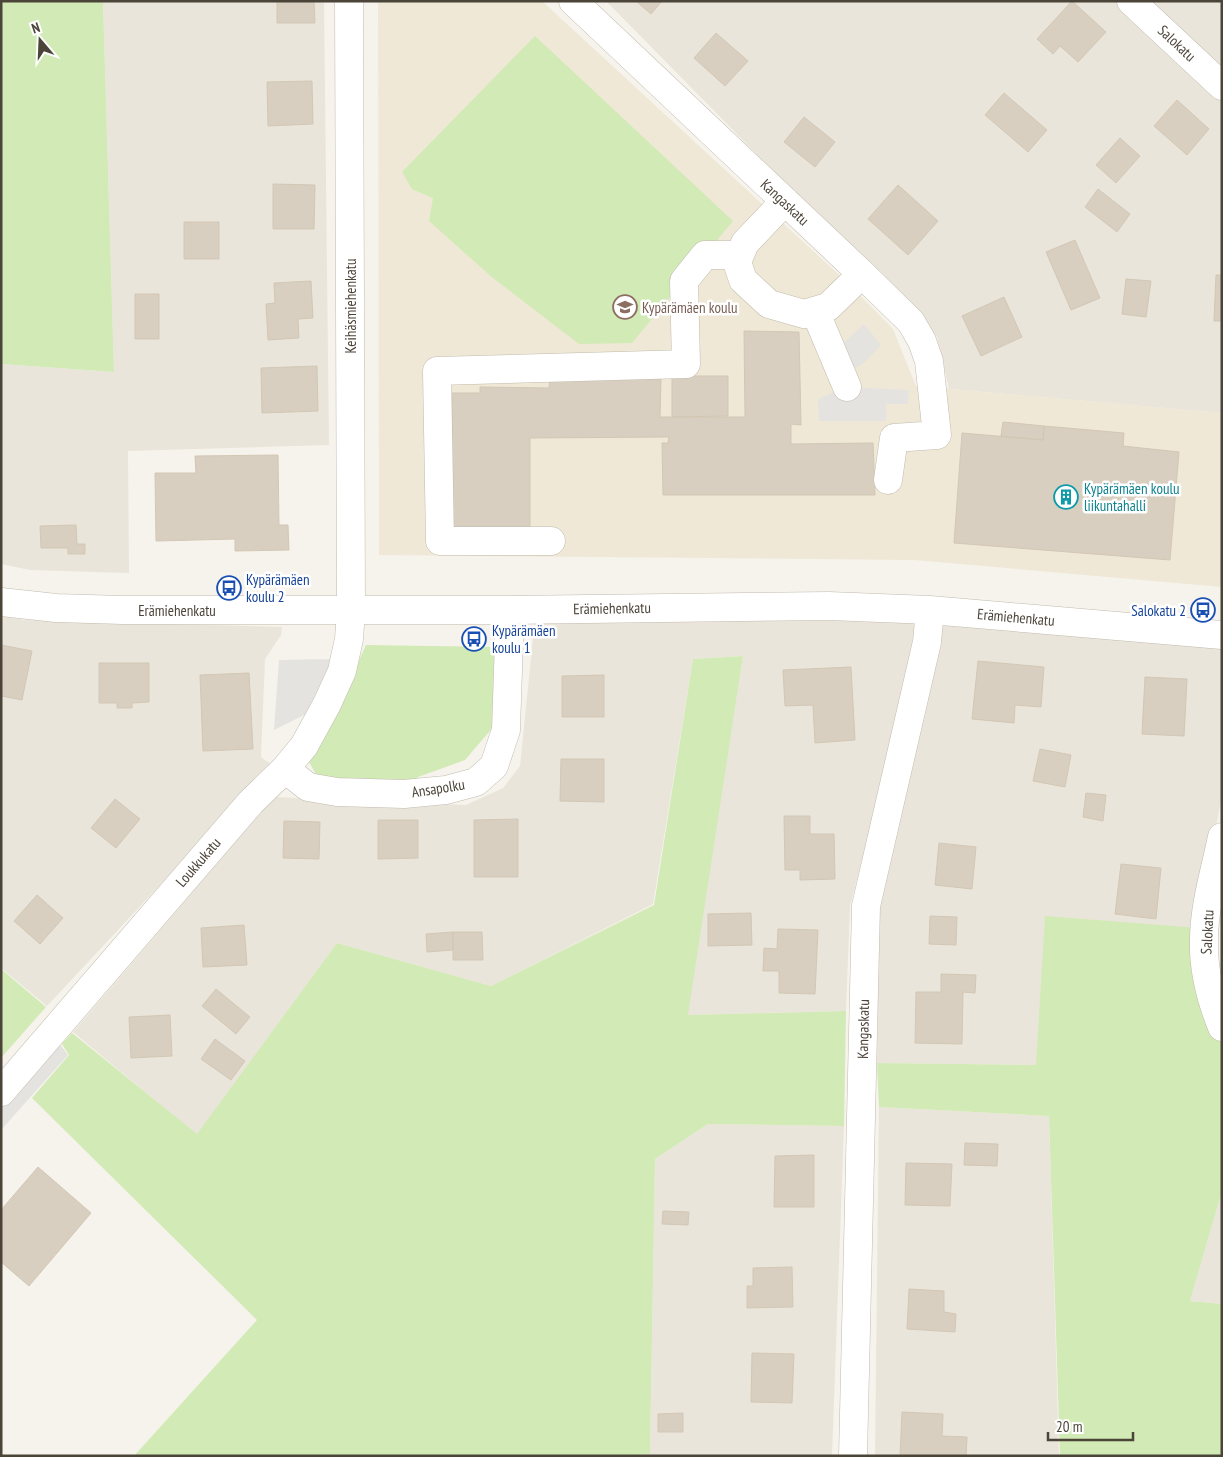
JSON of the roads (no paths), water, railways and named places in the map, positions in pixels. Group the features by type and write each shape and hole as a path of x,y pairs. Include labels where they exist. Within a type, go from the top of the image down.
{"street":[{"name":"Keihäsmiehenkatu","path":"349,1 351,611"},
{"name":"Kangaskatu","path":"573,1 911,322 922,341 932,374 937,435 894,438 888,480"},
{"name":"Salokatu","path":"1131,1 1222,86"},
{"path":"785,201 745,243 737,262 743,280 769,304 804,314 828,307 862,274"},
{"path":"551,541 440,541 437,371 686,364 684,281 705,255 740,255"},
{"path":"815,311 847,387"},
{"name":"Erämiehenkatu","path":"1,602 56,608 123,610 351,611 829,606 930,610 1222,635"},
{"name":"Ansapolku","path":"285,768 308,787 337,792 404,794 446,790 476,782 494,766 506,730 508,610"},
{"name":"Kangaskatu","path":"853,1456 866,906 927,642 930,610"},
{"name":"Loukkukatu","path":"1,1092 251,802 304,746 342,671 349,639 351,611"},
{"name":"Salokatu","path":"1222,837 1207,909 1204,940 1206,971 1214,1006 1222,1027"}],"place":[{"name":"Kypärämäen koulu","path":"625,307"},
{"name":"Kypärämäen koulu liikuntahalli","path":"1066,497"},
{"name":"Kypärämäen koulu 2","path":"229,588"},
{"name":"Salokatu 2","path":"1203,610"},
{"name":"Kypärämäen koulu 1","path":"474,639"}]}
